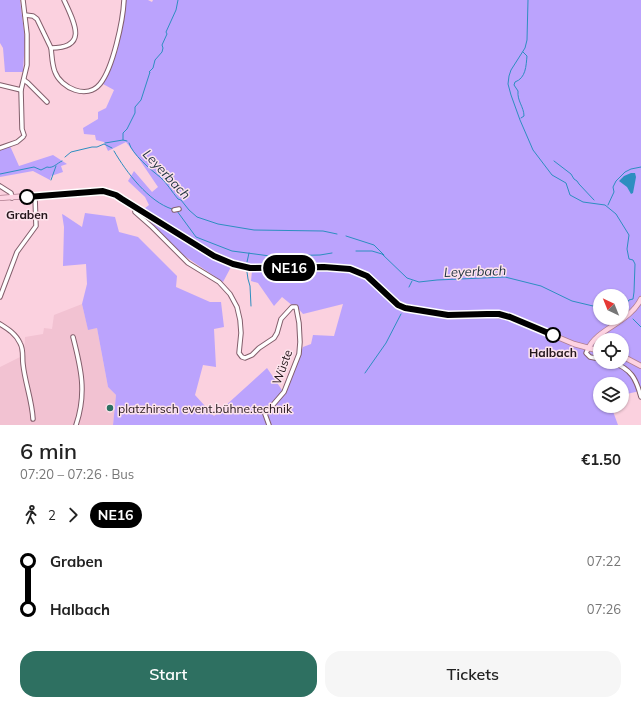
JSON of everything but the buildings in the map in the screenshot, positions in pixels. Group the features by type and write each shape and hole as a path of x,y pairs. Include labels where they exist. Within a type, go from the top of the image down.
{"main road":[{"path":"0,198 103,191 116,195 214,256 233,264 250,268 324,267 350,269 367,276 398,305 405,308 448,315 499,314 593,350"},
{"path":"588,349 596,338 627,316 636,307 641,299"},
{"path":"629,360 641,366"}],"street":[{"path":"0,148 17,142 24,136 22,129 21,90 27,65 27,34 23,0"},
{"path":"51,48 64,47 75,38 76,33 74,20 64,0"},
{"path":"25,15 33,16 37,19 51,48 55,72 63,84 82,92 90,91 96,88 105,76 120,30 124,0"},
{"path":"24,80 47,102"},
{"path":"0,85 21,90"},
{"path":"0,186 11,193 12,198"},
{"path":"0,297 17,252 36,226 35,196"},
{"name":"Wüste","path":"135,207 135,212 188,262 217,280 230,294 237,308 240,320 241,333 239,354 242,357 245,358 252,355 258,348 272,340 277,333 283,316 292,307 296,307 300,324 299,354 284,392 265,414 270,425"},
{"path":"174,210 179,208"},
{"path":"0,324 12,332 20,343 22,349 22,364 32,404 33,420"},
{"path":"73,337 80,365 83,397 76,425"},
{"path":"588,349 586,352 588,356 593,357"},
{"path":"626,369 634,378 641,397"}],"shaded area":[{"path":"0,0 20,0 25,39 23,72 5,72 3,48 0,43"},
{"path":"125,0 148,0 152,2 153,0 641,0 641,393 640,391 629,393 629,377 593,377 593,413 614,413 618,425 113,425 116,395 108,387 97,328 88,330 82,304 87,284 86,264 63,266 64,227 62,214 82,227 85,213 115,217 119,232 138,237 177,276 176,287 210,302 221,302 224,327 214,329 216,367 203,365 195,395 214,416 267,368 284,393 303,347 311,344 313,335 334,336 343,304 303,314 297,307 293,306 282,297 274,306 258,283 251,281 252,271 231,267 223,282 183,255 140,212 149,205 145,197 128,181 134,171 152,192 158,187 139,159 126,142 108,151 104,142 96,140 95,135 84,134 83,128 98,119 98,112 106,108 114,90 103,84 117,52 123,26"},
{"path":"10,146 19,166 53,155 67,164 61,166 63,172 51,176 50,180 33,171 0,177 0,150"},
{"path":"82,304 88,329 97,328 108,387 116,395 113,425 0,425 0,367 24,355 25,337 43,334 44,328 52,329 54,315"}],"water":[{"path":"635,173 636,177 633,193 631,194 627,187 619,181 624,176"}],"waterway":[{"path":"123,140 123,133 127,129 135,113 135,107 141,100 149,72 153,68 155,60 162,52 162,45 176,10 178,0"},
{"path":"528,0 527,40 525,48 511,70 509,76 508,84 511,95 533,150 552,175 566,183 570,195 583,202 605,205 616,214 629,235 627,249 629,259 633,260 635,264 633,299 629,300"},
{"path":"521,118 524,116 524,113 518,91 514,85 525,71 527,56 523,52"},
{"path":"105,143 123,140 127,141"},
{"name":"Leyerbach","path":"129,143 138,157 163,179 178,199 181,200 197,217 218,224 254,230 323,231 337,234"},
{"name":"Leyerbach","path":"65,157 71,152 97,147 104,144 112,148"},
{"name":"Leyerbach","path":"114,151 125,168 139,185 155,200 172,209"},
{"name":"Leyerbach","path":"0,174 34,167 41,170 47,167 53,167 62,161"},
{"path":"554,161 571,174 594,200"},
{"path":"51,180 56,166"},
{"path":"608,205 614,192 613,187 616,181 625,172 641,167"},
{"name":"Leyerbach","path":"177,211 196,237 232,251 270,256 320,255 332,253"},
{"path":"346,236 374,245 384,255"},
{"name":"Leyerbach","path":"356,251 372,251 382,254 407,278 419,282 505,277 541,286 572,301 593,306"},
{"path":"247,262 249,253"},
{"path":"247,272 250,286 251,306"},
{"path":"409,287 412,281"},
{"path":"365,373 386,343 401,314"},
{"name":"Leyerbach","path":"633,319 641,327"}],"bus line":[{"name":"NE16","path":"27,197 96,191 108,192 116,195 214,256 233,264 250,268 324,267 350,269 367,276 401,307 429,313 448,315 499,314 553,335"}],"place":[{"name":"Graben","path":"27,197"},
{"name":"Halbach","path":"553,335"},
{"name":"platzhirsch event.bühne.technik","path":"110,408"}]}
